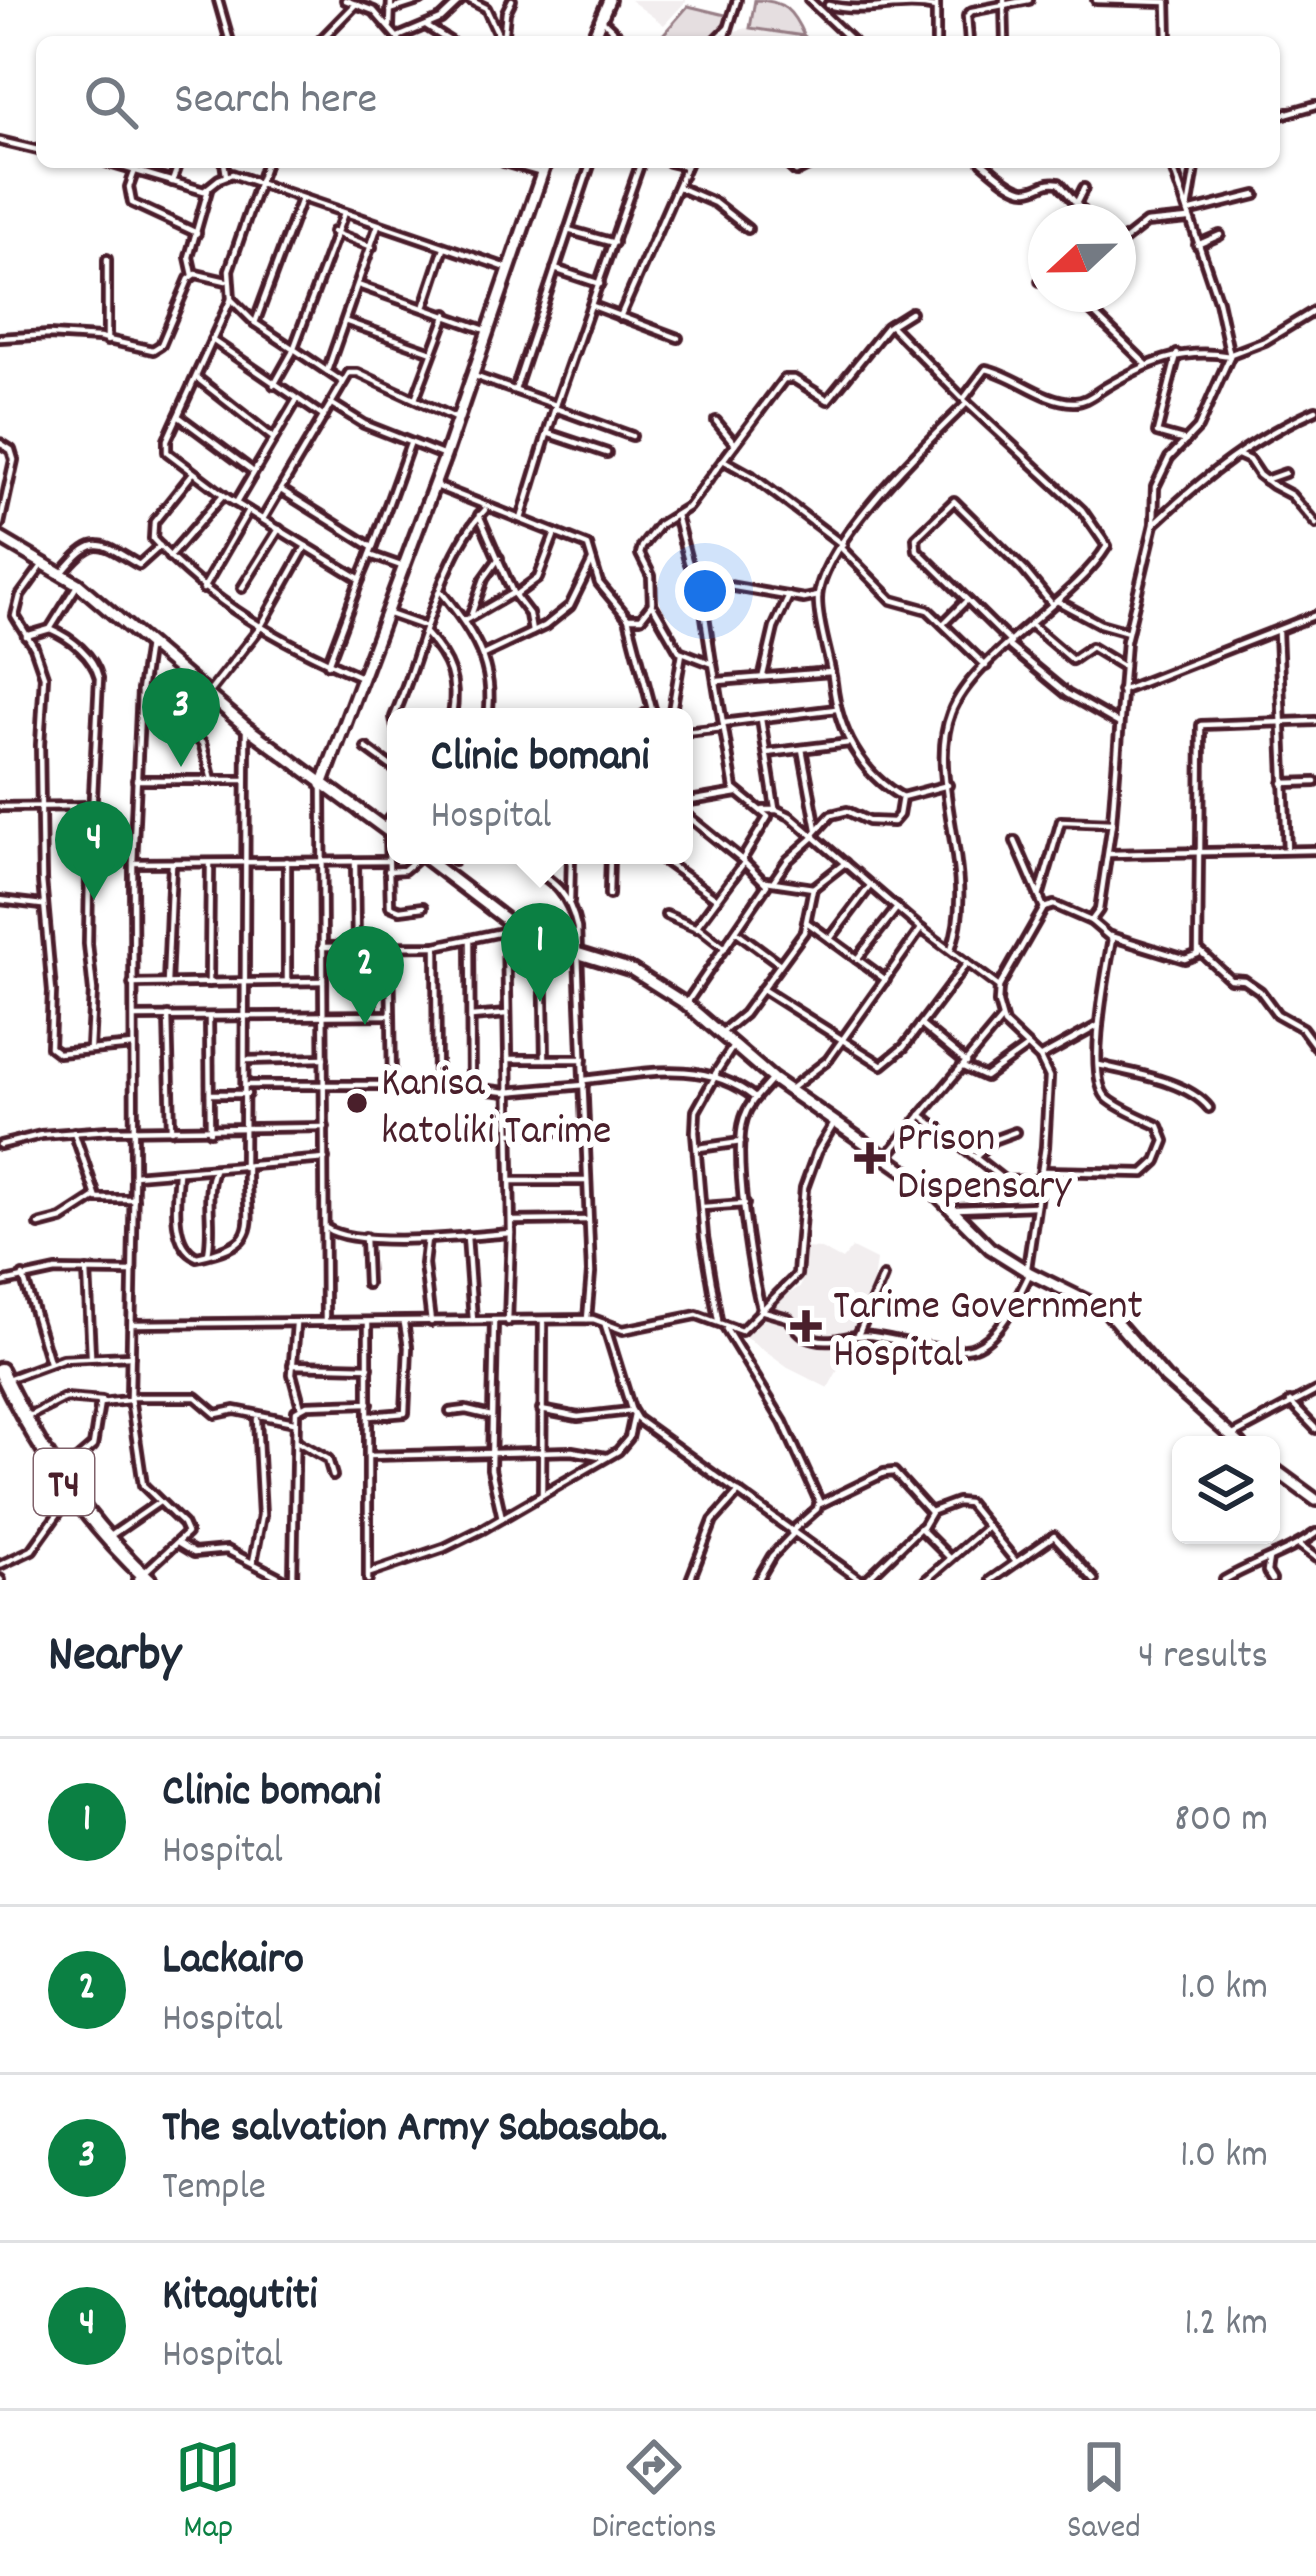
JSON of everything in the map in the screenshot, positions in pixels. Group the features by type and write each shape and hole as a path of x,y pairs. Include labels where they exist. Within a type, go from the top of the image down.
{"highway":[{"name":"T4","path":"2,1374 68,1488 143,1578"}],"main road":[{"path":"594,36 609,0"},
{"path":"322,785 445,456 544,168"},
{"path":"0,538 78,584 246,727 387,831"},
{"path":"433,864 510,929 543,945 632,970 686,1004 773,1079 886,1156 990,1248 1115,1317 1165,1378 1230,1436"},
{"path":"1280,1474 1316,1500"}],"street":[{"path":"218,0 228,36"},
{"path":"345,0 374,11 397,36"},
{"path":"370,0 374,11"},
{"path":"390,26 391,0"},
{"path":"390,10 421,0"},
{"path":"405,36 461,0"},
{"path":"470,0 486,8 500,36"},
{"path":"503,36 512,0"},
{"path":"726,36 737,0"},
{"path":"809,0 850,10 910,2 936,4 937,36"},
{"path":"969,36 969,13 1004,1 1029,0"},
{"path":"1096,0 1167,2 1168,36"},
{"path":"1004,1 1005,36"},
{"path":"325,36 356,4"},
{"path":"828,6 850,36"},
{"path":"601,19 619,36"},
{"path":"426,26 442,36"},
{"path":"720,36 729,27"},
{"path":"1280,115 1316,105"},
{"path":"0,141 36,150"},
{"path":"135,168 129,187 132,203 197,233"},
{"path":"142,168 172,182 208,190"},
{"path":"172,182 177,168"},
{"path":"225,168 226,175"},
{"path":"264,168 228,281 231,299 166,447 170,456 223,495 360,579"},
{"path":"515,390 589,168"},
{"path":"520,519 639,168"},
{"path":"620,317 685,168"},
{"path":"990,168 1020,190 1054,180 1077,202 1084,188"},
{"path":"1091,921 1099,910 1107,864 1128,632 1154,524 1159,476 1198,428 1230,356 1218,301 1173,168"},
{"path":"1188,215 1195,168"},
{"path":"226,175 302,196 510,268"},
{"path":"0,338 49,335 157,349 193,275 189,257 208,190 226,175"},
{"path":"678,187 715,203 748,229"},
{"path":"1136,231 1146,223 1256,195"},
{"path":"255,323 302,196"},
{"path":"334,209 335,229"},
{"path":"274,385 293,349 344,213"},
{"path":"326,371 378,225"},
{"path":"335,229 372,247"},
{"path":"568,230 614,243"},
{"path":"1197,244 1220,235"},
{"path":"424,308 444,248"},
{"path":"107,259 107,340"},
{"path":"555,269 600,284"},
{"path":"193,275 228,281"},
{"path":"358,285 488,332"},
{"path":"231,299 255,323 343,382"},
{"path":"593,306 678,338"},
{"path":"902,797 870,770 849,743 838,709 818,596 842,546 901,466 966,400 982,370 988,368 1061,400 1079,403 1177,354 1230,356 1277,335 1316,310"},
{"path":"712,663 682,653 652,604 651,576 640,551 659,525 688,507 787,378 828,400 890,325 911,312"},
{"path":"1092,312 1147,365"},
{"path":"414,402 447,314"},
{"path":"344,322 432,352"},
{"path":"890,325 1082,510 1106,543 1105,552 970,683 949,716 945,756 961,905 951,949"},
{"path":"212,340 324,417"},
{"path":"1177,354 1157,434 1186,441"},
{"path":"262,519 349,374 457,419"},
{"path":"473,375 632,436"},
{"path":"197,378 273,438"},
{"path":"236,503 296,401"},
{"path":"332,404 364,424 445,456"},
{"path":"1154,524 1234,454 1316,410"},
{"path":"178,416 253,471"},
{"path":"716,421 735,445 737,466"},
{"path":"549,433 607,453"},
{"path":"0,442 11,450 14,460 0,524"},
{"path":"328,664 410,444"},
{"path":"1234,454 1249,460 1265,480 1291,495 1316,524"},
{"path":"723,460 842,546 892,600 928,610 986,666"},
{"path":"193,473 151,528 169,557 203,589 260,628 362,677"},
{"path":"1265,480 1285,473"},
{"path":"433,485 588,546 599,583 628,618 652,708"},
{"path":"281,490 371,551 404,567"},
{"path":"169,557 223,495"},
{"path":"1118,723 1067,694 1010,644 915,544 954,501 1054,602 1091,621 1128,632"},
{"path":"397,708 467,530 487,508"},
{"path":"203,589 248,511"},
{"path":"479,515 514,594 529,614 532,632"},
{"path":"676,515 703,600 737,793"},
{"path":"242,588 279,529"},
{"path":"464,621 538,578 555,533"},
{"path":"62,573 97,543 112,546 139,565 160,546"},
{"path":"207,695 260,628 306,546"},
{"path":"471,615 487,573 499,558"},
{"path":"483,655 532,632 570,606 593,560"},
{"path":"44,561 16,607 17,622 44,676 40,746 44,905 51,957 50,1047 58,1053 133,1046"},
{"path":"26,636 50,629 78,584"},
{"path":"703,600 722,585 818,596"},
{"path":"441,591 464,621 490,671 488,708"},
{"path":"764,674 774,628 789,596"},
{"path":"943,624 967,600"},
{"path":"628,618 640,618 652,604"},
{"path":"386,613 427,630 450,663 453,708"},
{"path":"1121,691 1316,615"},
{"path":"1030,625 1072,660 1091,647 1124,667"},
{"path":"50,629 88,657 99,678 92,806 90,1048"},
{"path":"1278,632 1287,850"},
{"path":"143,1578 179,1544 186,1529 158,1503 140,1477 130,1399 133,863 141,692 148,644"},
{"path":"673,708 682,653"},
{"path":"717,681 831,672"},
{"path":"141,692 202,742 212,780"},
{"path":"693,730 838,709"},
{"path":"761,719 775,810"},
{"path":"760,1309 788,1318 796,1332 834,1342 858,1335 951,1348 976,1347 988,1339 1028,1271 1049,1077 1040,1058 1001,1020 999,987 1044,908 1054,905 1091,921 1110,936 1194,958 1200,950 1201,724 1316,721"},
{"path":"178,1173 182,1244 191,1256 234,1248 247,1229 246,727"},
{"path":"767,753 849,743"},
{"path":"366,748 387,763"},
{"path":"802,749 815,833"},
{"path":"136,780 244,780"},
{"path":"1283,783 1316,782"},
{"path":"322,785 326,1322"},
{"path":"902,797 948,785"},
{"path":"693,800 737,793 768,817 697,928"},
{"path":"686,1004 769,881 831,815 847,811 868,821 893,822 902,797"},
{"path":"0,807 92,806"},
{"path":"763,810 775,810 815,833 921,929 999,987"},
{"path":"693,820 769,881 813,887"},
{"path":"1039,897 1061,821 1112,823"},
{"path":"1015,841 1044,908"},
{"path":"1108,854 1316,850"},
{"path":"1107,864 1122,854"},
{"path":"287,861 287,981"},
{"path":"133,863 387,861"},
{"path":"355,862 356,947"},
{"path":"721,1034 744,1013 807,923 813,887 844,862"},
{"path":"167,984 172,864"},
{"path":"209,983 210,864"},
{"path":"388,864 390,906 400,910 423,907"},
{"path":"388,871 411,864"},
{"path":"525,864 554,883 570,901"},
{"path":"571,864 570,901 579,954 591,1273 586,1319"},
{"path":"609,895 610,864"},
{"path":"668,864 717,899"},
{"path":"830,939 871,885"},
{"path":"0,900 44,905"},
{"path":"857,959 897,908"},
{"path":"667,915 725,948"},
{"path":"807,923 886,980"},
{"path":"322,946 436,946 510,929 508,1322"},
{"path":"788,1090 828,1060 921,929"},
{"path":"737,932 780,964"},
{"path":"1042,1171 1144,1173 1157,1161 1165,1141 1162,1130 1108,1099 1099,1065 1110,936"},
{"path":"470,940 471,1088"},
{"path":"543,945 545,1058"},
{"path":"436,946 437,1085"},
{"path":"370,947 372,1015"},
{"path":"390,947 392,1084"},
{"path":"1200,950 1230,979 1244,980 1260,991 1277,1014 1302,1028 1316,1047"},
{"path":"762,989 882,1065 892,1060 967,963"},
{"path":"133,984 322,981"},
{"path":"470,1017 509,1013"},
{"path":"134,1017 391,1015"},
{"path":"168,1016 171,1130"},
{"path":"209,1017 210,1131"},
{"path":"886,1156 1001,1020"},
{"path":"921,1025 985,1077 1027,1046"},
{"path":"1040,1058 1100,1025"},
{"path":"734,1046 696,1111 701,1207 721,1323 783,1422 820,1504"},
{"path":"246,1060 324,1058"},
{"path":"508,1059 583,1059"},
{"path":"1099,1065 1196,1095 1209,1108"},
{"path":"247,1085 437,1085 506,1092 685,1072 730,1079 755,1098"},
{"path":"760,1309 741,1142 744,1116 773,1079"},
{"path":"210,1094 247,1094"},
{"path":"921,1115 1005,1181 1040,1180"},
{"path":"130,1324 586,1319 623,1330 697,1315 741,1331 796,1275 804,1188 817,1152 835,1123"},
{"path":"0,1145 74,1132 325,1127"},
{"path":"511,1133 585,1131"},
{"path":"74,1132 96,1197"},
{"path":"976,1157 993,1140 1015,1132"},
{"path":"697,1148 741,1142"},
{"path":"134,1175 325,1159"},
{"path":"208,1255 214,1170"},
{"path":"512,1181 586,1181"},
{"path":"39,1225 62,1219 96,1197 134,1199"},
{"path":"701,1207 745,1204"},
{"path":"951,1209 1037,1206"},
{"path":"512,1221 586,1220"},
{"path":"326,1228 343,1237 427,1239 511,1233"},
{"path":"467,1236 473,1322"},
{"path":"365,1237 367,1284"},
{"path":"427,1239 424,1264 431,1322"},
{"path":"87,1271 91,1356"},
{"path":"0,1283 22,1276 131,1272"},
{"path":"22,1276 49,1362"},
{"path":"858,1335 883,1277"},
{"path":"542,1495 543,1321"},
{"path":"179,1544 194,1553 227,1550 289,1580 294,1422 301,1407 292,1365 296,1322"},
{"path":"494,1322 493,1493 502,1518"},
{"path":"368,1323 369,1577 444,1548 625,1445 633,1413 605,1325"},
{"path":"368,1416 405,1413 408,1346 404,1323"},
{"path":"2,1374 91,1356 131,1356"},
{"path":"292,1365 369,1367"},
{"path":"1230,1436 1316,1391"},
{"path":"25,1420 64,1398 196,1397 213,1413 235,1410 294,1422"},
{"path":"0,1565 32,1550 68,1488 72,1464 93,1446 103,1401"},
{"path":"301,1407 369,1402"},
{"path":"1290,1402 1316,1430"},
{"path":"541,1410 578,1417 633,1413 792,1533 863,1580 931,1512 964,1501 1016,1562"},
{"path":"450,1412 494,1416"},
{"path":"253,1562 262,1515 257,1417"},
{"path":"295,1438 328,1459 333,1476"},
{"path":"368,1456 587,1452 606,1457"},
{"path":"758,1580 772,1556 820,1504 884,1473 894,1472 918,1504 931,1512"},
{"path":"690,1580 713,1521 739,1492"},
{"path":"109,1538 158,1503"},
{"path":"921,1527 950,1558"},
{"path":"926,1580 987,1527"},
{"path":"1224,1580 1316,1533"},
{"path":"991,1580 1054,1536 1094,1580"},
{"path":"1299,1544 1316,1558"},
{"path":"1267,1572 1269,1559"},
{"path":"1252,1564 1272,1580"}],"shaded area":[{"path":"630,0 687,0 664,25"},
{"path":"755,0 786,9 804,36 750,28"},
{"path":"688,6 730,16 724,36 662,36"},
{"path":"747,28 804,36 733,36"},
{"name":"Tarime Government Hospital","path":"804,1248 821,1249 842,1260 852,1248 876,1260 869,1313 828,1388 788,1368 745,1337 760,1314 801,1286"}],"place":[{"name":"The salvation Army Sabasaba.","path":"181,767"},
{"name":"Kitagutiti","path":"94,900"},
{"name":"Clinic bomani","path":"540,1002"},
{"name":"Lackairo","path":"365,1025"},
{"name":"Kanisa katoliki Tarime","path":"357,1103"},
{"name":"Prison Dispensary","path":"870,1158"},
{"name":"Tarime Government Hospital","path":"806,1326"}]}
